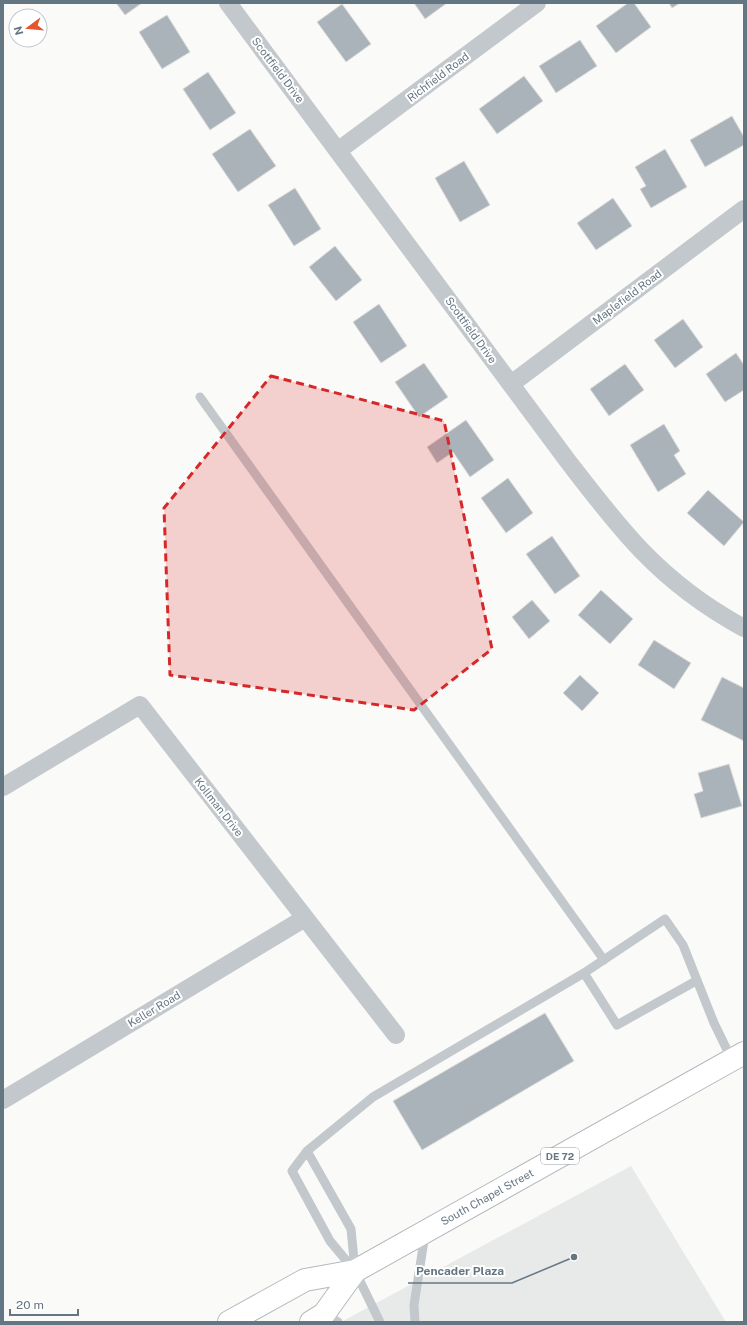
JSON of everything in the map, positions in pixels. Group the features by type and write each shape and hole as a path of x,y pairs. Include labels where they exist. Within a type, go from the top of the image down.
{"main road":[{"name":"South Chapel Street","path":"229,1322 305,1280 355,1271 738,1056"},
{"name":"South Chapel Street","path":"324,1320 355,1271"}],"street":[{"name":"Scottfield Drive","path":"228,3 510,384 616,522 643,552 671,578 699,600 744,628"},
{"name":"Richfield Road","path":"338,150 537,3"},
{"name":"Maplefield Road","path":"510,384 744,209"},
{"name":"Kollman Drive","path":"3,787 140,705 396,1035"},
{"name":"Keller Road","path":"3,1100 305,918"}],"lane":[{"path":"200,397 604,960"},
{"path":"380,1322 355,1271 330,1241 292,1171 307,1151 372,1096 584,973 665,919 682,946 714,1023 738,1056"},
{"path":"584,973 617,1025 696,981"},
{"path":"307,1151 351,1229 355,1271"},
{"path":"415,1322 414,1305 425,1232"}],"highlighted area":[{"path":"271,376 444,421 492,649 414,710 170,675 164,508"}],"shaded area":[{"path":"631,1166 726,1322 341,1322"}],"building":[{"path":"116,3 142,3 125,15"},
{"path":"414,3 447,3 425,19"},
{"path":"628,3 634,3 651,27 616,53 596,26"},
{"path":"669,3 680,3 672,8"},
{"path":"342,4 371,44 346,62 317,22"},
{"path":"167,15 190,52 162,69 139,32"},
{"path":"580,40 597,66 556,93 539,66"},
{"path":"208,72 236,113 210,130 183,89"},
{"path":"524,76 543,101 497,134 479,109"},
{"path":"732,116 744,137 744,145 705,167 690,140"},
{"path":"250,129 276,166 238,192 212,154"},
{"path":"665,149 687,187 651,208 640,189 646,186 635,167"},
{"path":"464,161 490,205 460,222 435,178"},
{"path":"295,188 321,229 294,246 268,205"},
{"path":"613,198 632,226 596,250 577,223"},
{"path":"335,246 362,280 336,301 309,267"},
{"path":"379,304 407,346 381,363 353,322"},
{"path":"683,319 703,347 675,368 654,340"},
{"path":"736,353 744,365 744,390 725,402 706,374"},
{"path":"424,363 448,397 419,417 395,382"},
{"path":"625,364 644,390 609,416 590,389"},
{"path":"466,420 494,460 470,477 453,452 437,463 427,447"},
{"path":"664,424 680,451 674,455 686,474 658,492 630,445"},
{"path":"508,478 533,513 506,533 481,498"},
{"path":"708,490 744,522 724,546 687,513"},
{"path":"552,536 580,576 555,594 526,554"},
{"path":"601,590 633,619 610,644 578,615"},
{"path":"532,600 550,621 529,639 512,617"},
{"path":"654,640 691,663 674,689 638,665"},
{"path":"580,675 599,693 582,711 563,693"},
{"path":"722,677 744,688 744,741 701,720"},
{"path":"729,764 742,806 701,818 694,794 703,791 698,773"},
{"path":"545,1013 574,1061 422,1150 393,1101"}],"place":[{"name":"Pencader Plaza","path":"574,1257"}]}
